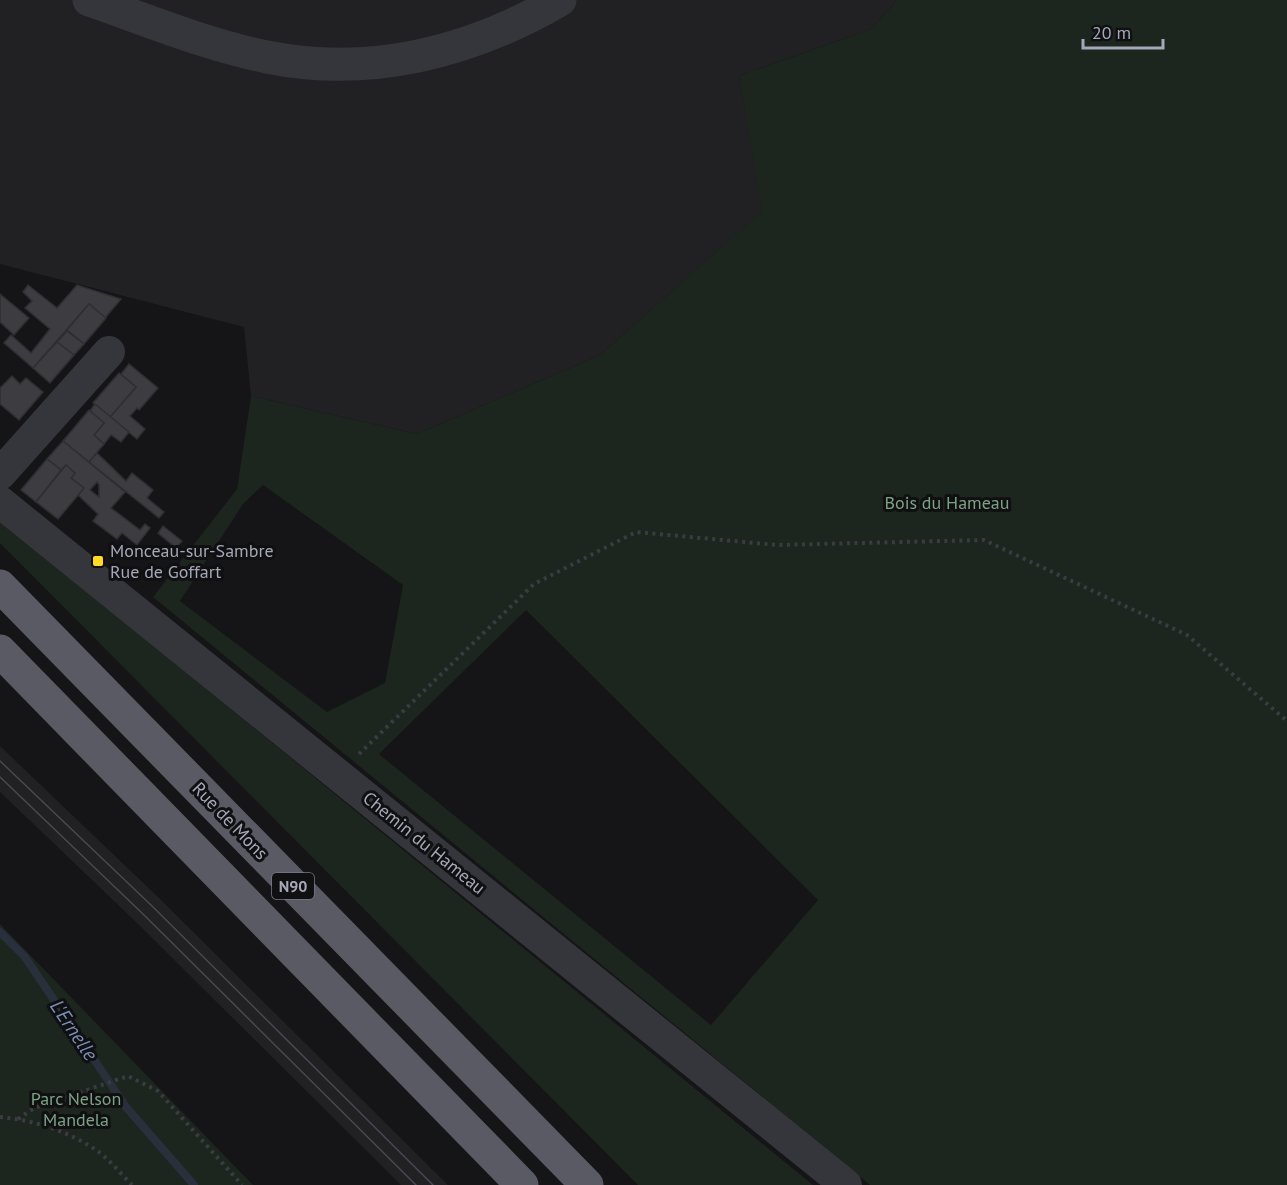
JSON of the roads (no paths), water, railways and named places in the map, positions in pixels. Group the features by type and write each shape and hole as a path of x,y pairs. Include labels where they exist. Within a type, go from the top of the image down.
{"highway":[{"name":"Rue de Mons","path":"0,586 587,1185"},
{"name":"N90","path":"0,651 522,1185"}],"street":[{"path":"89,0 267,57 311,63 351,65 394,61 439,53 483,39 521,23 560,0"},
{"path":"0,474 109,352"},
{"name":"Chemin du Hameau","path":"0,502 846,1185"}],"waterway":[{"name":"L'Ernelle","path":"0,932 25,957 126,1107 194,1185"}],"tram line":[{"path":"0,761 152,906 433,1185"},
{"path":"0,777 143,914 416,1185"}],"place":[{"name":"Monceau-sur-Sambre Rue de Goffart","path":"98,561"}],"park label":[{"name":"Bois du Hameau","path":"947,503"},
{"name":"Parc Nelson Mandela","path":"76,1109"}]}
